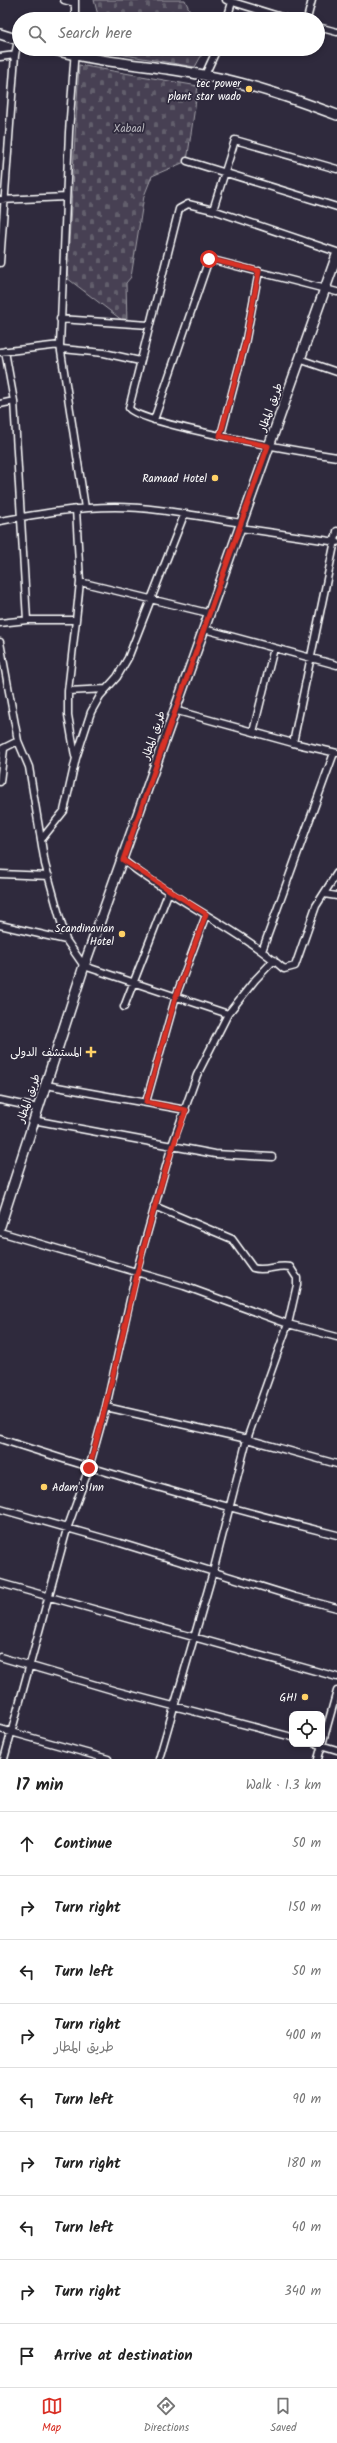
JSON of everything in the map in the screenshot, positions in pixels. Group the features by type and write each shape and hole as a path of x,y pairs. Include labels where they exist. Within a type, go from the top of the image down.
{"main road":[{"path":"0,34 12,38"},
{"path":"98,56 205,75 301,101 337,115"},
{"name":"طريق المطار","path":"0,1226 84,966 123,860 208,613 241,525 299,359 326,289 337,253"}],"street":[{"path":"64,0 75,1 75,12"},
{"path":"226,0 265,12"},
{"path":"309,12 312,0"},
{"path":"229,12 232,2"},
{"path":"325,29 337,32"},
{"path":"0,57 12,55"},
{"path":"0,263 2,200 15,56"},
{"path":"75,56 60,319 61,347 85,508"},
{"path":"205,75 214,56"},
{"path":"213,210 234,141 237,139 337,169"},
{"path":"187,161 337,207"},
{"path":"2,200 66,197"},
{"path":"337,253 213,210 188,204 179,209 129,408 133,412 154,420 220,436 337,458"},
{"path":"154,420 207,261 211,259 337,292"},
{"path":"220,436 245,344 259,271"},
{"path":"60,319 149,325"},
{"path":"27,620 14,401 3,351 61,347 104,353 140,361"},
{"path":"299,359 337,372"},
{"path":"0,404 14,401"},
{"path":"0,521 85,508 150,509 336,541"},
{"path":"76,509 80,582 68,691 68,715 76,758"},
{"path":"41,840 64,811 76,758 91,712 106,689 117,677 128,658 184,515"},
{"path":"293,743 337,531"},
{"path":"80,582 208,613"},
{"path":"0,623 27,620 76,620"},
{"path":"204,628 337,665"},
{"path":"0,642 2,667 18,741 29,767 41,840 66,940 84,966 228,1014"},
{"path":"253,732 274,648"},
{"path":"68,691 106,689"},
{"path":"174,710 293,743 336,753 262,951"},
{"path":"0,782 2,749 18,741"},
{"path":"123,860 262,951 284,969 295,966 311,917 337,873"},
{"path":"0,874 49,876"},
{"path":"124,1007 169,891"},
{"path":"324,894 337,896"},
{"path":"146,1102 176,996 206,914"},
{"path":"0,925 66,940"},
{"path":"4,1759 67,1529 89,1468 106,1407 136,1273 172,1145 186,1110 197,1075 228,1014 255,980 274,960"},
{"path":"46,1084 186,1110"},
{"path":"0,1100 38,1108"},
{"path":"33,1120 215,1154 272,1157"},
{"path":"154,1206 232,1239 253,1268 265,1270 278,1266 290,1267 297,1278 297,1285 288,1324 247,1439 213,1572 159,1759"},
{"path":"0,1232 184,1286 288,1324 337,1337"},
{"path":"106,1407 247,1439 337,1464"},
{"path":"0,1439 89,1468 229,1508 337,1535"},
{"path":"0,1510 120,1543 337,1608"},
{"path":"0,1583 337,1677"},
{"path":"0,1657 116,1691 174,1704 289,1736"},
{"path":"325,1729 337,1691"},
{"path":"0,1729 108,1759"},
{"path":"325,1746 337,1750"},
{"path":"318,1759 320,1747"}],"green space":[{"path":"94,0 185,0 192,12 97,12"},
{"path":"131,56 201,56 195,67"},
{"name":"Xabaal","path":"79,65 198,86 187,161 152,176 144,196 131,277 126,283 127,324 67,278"}],"place":[{"name":"tec power plant star wado","path":"249,89"},
{"name":"Ramaad Hotel","path":"215,478"},
{"name":"Scandinavian Hotel","path":"122,934"},
{"name":"المستشف الدولى","path":"91,1052"},
{"name":"Adam's Inn","path":"44,1487"},
{"name":"GH1","path":"305,1697"}],"route":[{"path":"89,1468 106,1407 136,1273 154,1206 172,1145 186,1110 146,1102 176,996 206,914 123,860 174,710 242,523 268,446 220,436 245,344 259,271 209,259"}]}
